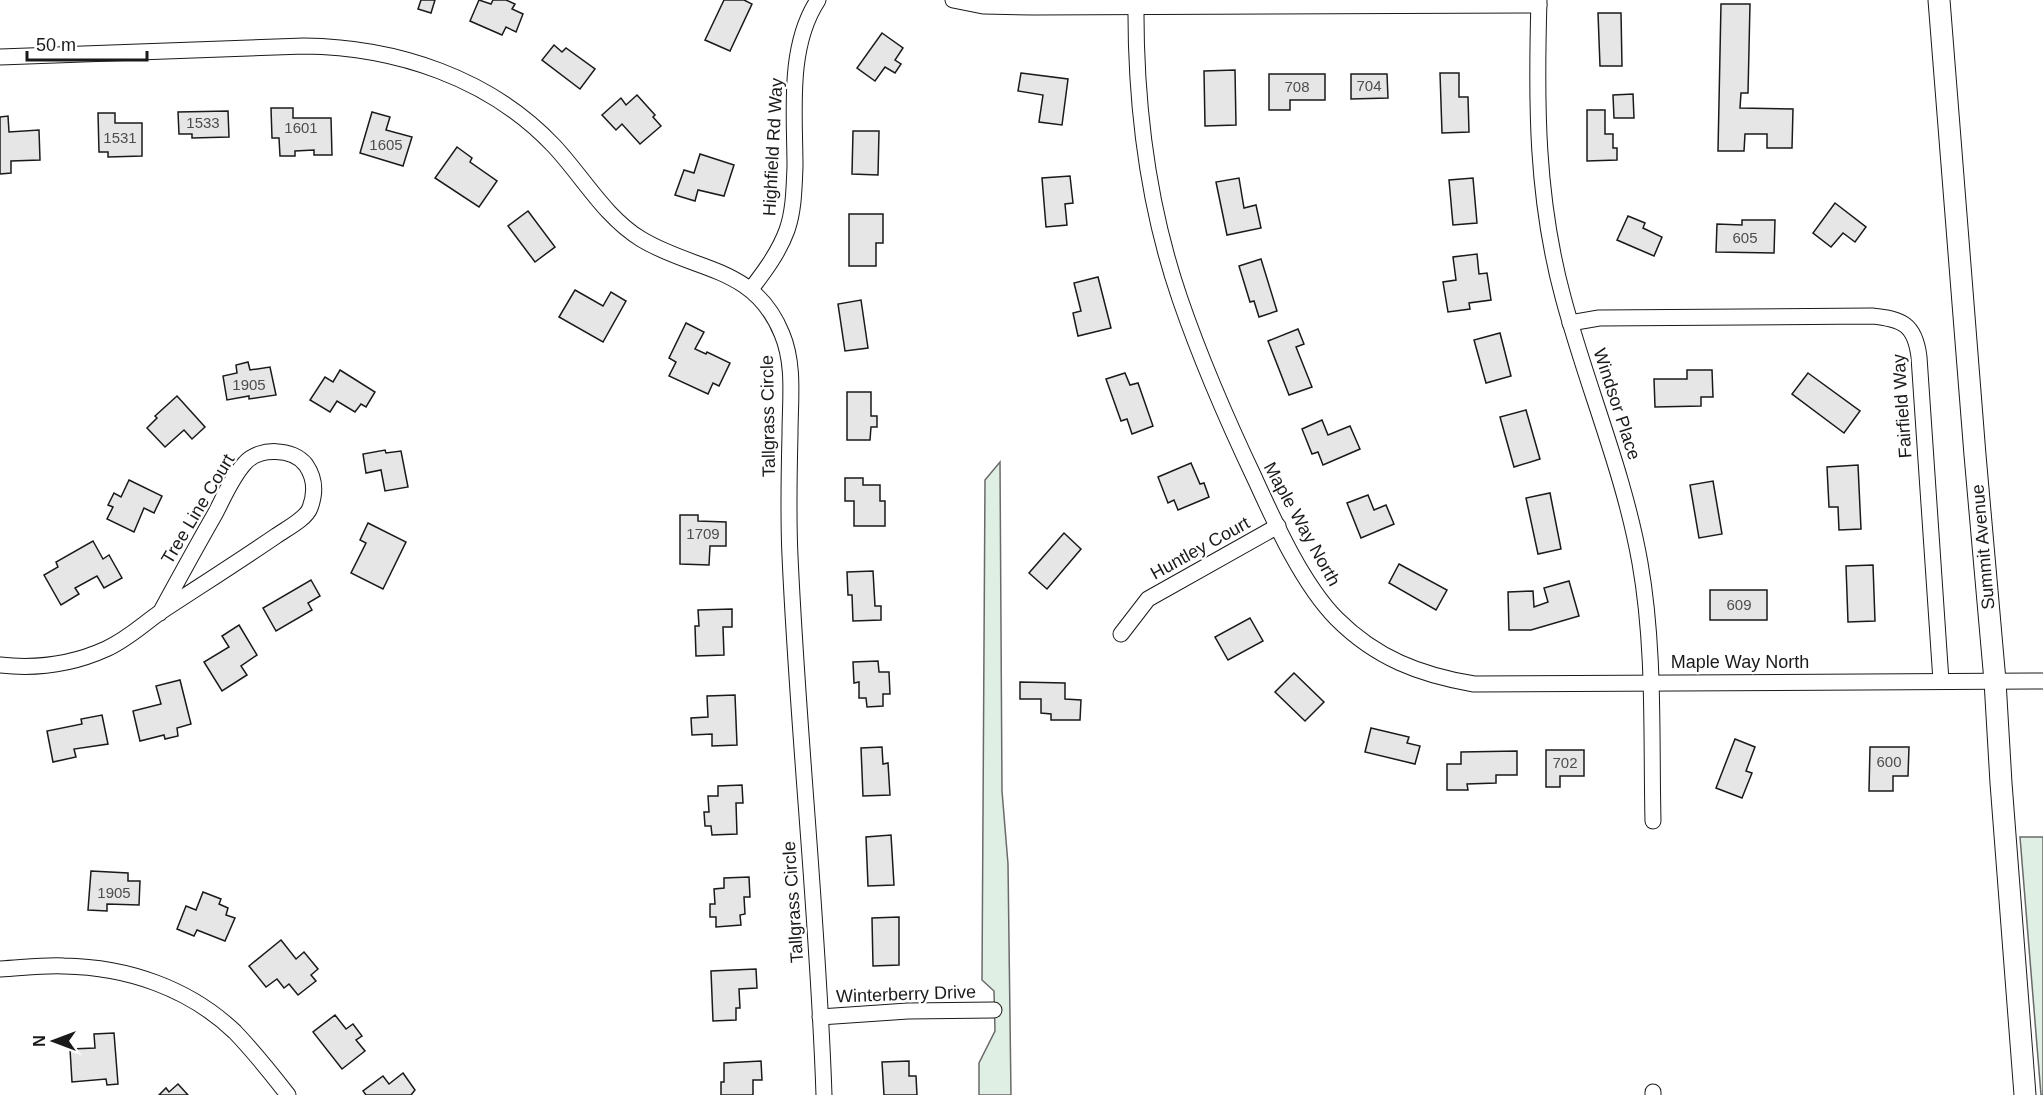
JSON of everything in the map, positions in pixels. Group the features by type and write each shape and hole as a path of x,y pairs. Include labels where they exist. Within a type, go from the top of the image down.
{"main road":[{"name":"Summit Avenue","path":"1939,0 1995,681 2025,1095"}],"street":[{"name":"Highfield Rd Way","path":"751,289 766,270 787,230 793,207 797,64 807,21 818,0"},
{"path":"953,0 983,6 1136,3 1539,2"},
{"name":"Windsor Place","path":"1539,2 1537,99 1539,156 1549,232 1570,323 1628,501 1645,595 1651,682 1653,821"},
{"name":"Maple Way North","path":"1136,3 1136,45 1143,139 1162,237 1179,298 1232,430 1306,578 1336,618 1370,647 1403,665 1441,679 1474,684 2043,681"},
{"name":"Tallgrass Circle","path":"0,57 304,46 352,48 404,58 430,66 471,85 525,120 553,145 607,211 640,239 728,274 751,289 769,310 782,333 790,368 789,554 824,1095"},
{"name":"Fairfield Way","path":"1570,323 1599,318 1872,316 1892,318 1906,325 1912,332 1919,357 1941,681"},
{"name":"Tree Line Court","path":"0,665 35,667 86,657 126,638 160,613 228,570 309,510 314,494 313,475 302,461 285,453 270,452 255,455 245,462 160,613"},
{"name":"Huntley Court","path":"1121,634 1148,599 1278,526"},
{"path":"0,969 63,966 101,968 137,976 171,989 204,1007 233,1031 256,1055 288,1095"},
{"name":"Winterberry Drive","path":"820,1017 908,1011 994,1010"}],"green space":[{"path":"1000,462 1002,791 1008,864 1011,1095 979,1095 979,1063 995,1031 994,991 982,980 985,480"},
{"path":"2020,837 2043,837 2043,1095 2041,1095"}],"building":[{"path":"421,0 435,0 431,13 418,9"},
{"path":"479,0 491,4 493,0 506,0 515,4 512,9 523,14 516,32 506,27 502,35 470,21"},
{"path":"724,0 744,0 752,4 730,51 705,40"},
{"path":"1721,4 1750,4 1748,93 1741,93 1740,108 1793,109 1792,148 1767,148 1767,134 1745,134 1744,151 1718,151"},
{"path":"1598,13 1621,13 1622,66 1600,66"},
{"path":"882,33 903,48 895,60 901,64 895,73 885,67 875,81 857,68"},
{"path":"554,45 562,52 566,48 595,69 580,89 542,60"},
{"path":"1235,70 1236,125 1205,126 1204,71"},
{"path":"1021,73 1068,79 1062,125 1039,122 1043,95 1018,91"},
{"path":"1440,73 1459,73 1459,97 1468,97 1469,132 1442,133"},
{"path":"1269,74 1325,74 1325,100 1290,100 1290,110 1269,110"},
{"path":"1351,74 1387,74 1388,98 1351,99"},
{"path":"1633,94 1634,118 1614,118 1613,95"},
{"path":"637,95 655,115 653,117 661,126 640,144 622,124 616,130 602,115 621,98 626,105"},
{"path":"271,108 293,108 293,118 331,118 332,155 314,155 314,150 295,151 295,156 280,156 279,138 272,138"},
{"path":"1587,110 1605,110 1605,134 1613,134 1613,148 1617,148 1617,160 1587,161"},
{"path":"228,111 229,137 192,138 192,134 179,134 178,112"},
{"path":"372,112 390,117 386,130 412,137 403,166 360,153"},
{"path":"98,113 115,113 115,123 142,123 142,156 108,157 108,152 99,152"},
{"path":"8,116 9,132 39,130 40,160 11,161 11,173 0,174 0,117"},
{"path":"853,131 879,131 878,175 852,174"},
{"path":"457,147 472,158 470,162 497,181 479,207 435,178"},
{"path":"700,154 734,165 724,196 698,190 695,201 675,195 684,170 694,173"},
{"path":"1070,176 1073,203 1065,204 1067,225 1046,227 1042,178"},
{"path":"1239,178 1244,208 1256,205 1261,228 1227,235 1216,182"},
{"path":"1473,178 1477,223 1453,225 1449,180"},
{"path":"1835,203 1866,227 1855,242 1843,233 1831,247 1813,233"},
{"path":"528,211 555,247 535,262 508,226"},
{"path":"849,214 883,214 883,243 876,243 876,266 849,266"},
{"path":"1628,216 1645,223 1643,228 1662,237 1654,256 1617,240"},
{"path":"1742,220 1775,220 1774,253 1716,252 1717,224 1742,225"},
{"path":"1477,254 1479,274 1487,273 1491,300 1469,303 1470,309 1448,312 1443,282 1456,280 1453,257"},
{"path":"1261,259 1277,311 1259,317 1254,301 1250,302 1239,266"},
{"path":"1098,277 1111,328 1078,336 1073,313 1081,311 1074,283"},
{"path":"575,290 603,306 611,292 626,301 603,342 559,317"},
{"path":"861,300 868,348 845,351 838,304"},
{"path":"686,323 704,332 695,349 730,363 719,386 713,383 708,394 669,376 676,362 669,358"},
{"path":"1298,329 1304,344 1296,347 1312,387 1289,395 1268,341"},
{"path":"1500,333 1511,376 1486,383 1474,340"},
{"path":"248,362 250,370 270,367 276,395 227,400 223,376 237,373 236,365"},
{"path":"340,370 375,392 366,407 361,404 355,412 337,401 330,412 310,400 325,377 333,382"},
{"path":"1687,370 1712,370 1713,397 1701,397 1701,406 1655,407 1654,379 1687,379"},
{"path":"1125,373 1130,385 1138,383 1153,426 1132,434 1127,419 1121,421 1106,379"},
{"path":"1808,373 1860,411 1844,433 1792,394"},
{"path":"847,392 871,392 871,416 877,416 877,427 871,427 870,440 847,440"},
{"path":"177,396 205,427 192,439 184,430 165,447 147,428 157,418 155,416"},
{"path":"1526,410 1540,459 1514,467 1500,417"},
{"path":"1322,420 1328,435 1350,426 1360,449 1323,465 1318,452 1312,454 1302,429"},
{"path":"385,450 386,453 401,451 408,487 385,491 381,470 366,473 363,454"},
{"path":"1191,463 1200,484 1204,483 1209,497 1178,510 1174,500 1168,503 1158,477"},
{"path":"1858,465 1861,529 1839,530 1838,507 1829,507 1827,467"},
{"path":"845,478 863,478 863,485 880,485 880,501 885,501 885,526 854,526 854,501 845,501"},
{"path":"129,480 162,496 154,513 144,508 134,532 107,519 113,507 108,505 114,493 121,497"},
{"path":"1713,481 1722,534 1699,538 1690,485"},
{"path":"1550,493 1561,549 1538,554 1526,498"},
{"path":"1368,495 1374,510 1386,505 1394,524 1361,538 1347,503"},
{"path":"680,515 698,515 698,521 726,522 726,546 710,546 709,565 680,564"},
{"path":"368,523 406,542 383,589 351,573 366,543 360,540"},
{"path":"1064,533 1081,549 1047,589 1029,573"},
{"path":"93,541 103,559 109,555 122,578 104,588 97,576 75,588 79,594 61,605 44,575 58,567 56,562"},
{"path":"1399,564 1447,590 1436,610 1389,583"},
{"path":"1873,565 1875,621 1848,622 1846,566"},
{"path":"873,571 875,606 881,606 881,620 853,621 852,595 848,595 847,572"},
{"path":"311,580 320,596 308,603 312,610 276,631 263,608"},
{"path":"1569,581 1579,616 1531,630 1509,630 1508,592 1533,591 1534,607 1548,602 1544,588"},
{"path":"1710,590 1767,590 1767,620 1710,620"},
{"path":"732,609 732,627 723,627 724,655 696,656 695,626 699,626 698,610"},
{"path":"1250,618 1263,641 1228,660 1215,637"},
{"path":"239,625 257,655 241,666 247,675 222,691 204,662 229,647 222,636"},
{"path":"878,661 879,672 889,672 890,694 883,694 883,706 867,707 866,698 859,698 859,682 854,683 853,662"},
{"path":"1294,673 1324,702 1305,721 1275,692"},
{"path":"180,680 191,724 177,728 178,736 165,739 164,735 140,741 133,711 161,704 156,686"},
{"path":"1020,682 1065,683 1065,699 1081,700 1080,720 1051,720 1051,714 1041,713 1041,699 1020,699"},
{"path":"735,695 737,745 712,746 712,734 692,735 691,718 708,717 707,696"},
{"path":"102,715 108,744 74,749 76,757 53,762 47,731 82,724 81,719"},
{"path":"1371,728 1409,737 1407,743 1420,746 1415,764 1365,752"},
{"path":"1735,739 1755,747 1746,771 1752,773 1742,798 1716,788"},
{"path":"882,747 883,764 888,763 890,795 863,796 861,748"},
{"path":"1870,747 1909,747 1908,776 1893,776 1893,791 1869,791"},
{"path":"1546,750 1584,750 1584,776 1560,776 1560,787 1546,787"},
{"path":"1517,751 1517,775 1496,775 1496,783 1467,784 1468,790 1447,790 1447,764 1461,764 1461,752"},
{"path":"742,785 743,803 736,803 737,834 712,835 711,826 705,826 704,812 709,812 708,796 718,796 718,786"},
{"path":"891,835 894,885 868,886 866,837"},
{"path":"91,871 128,873 128,881 140,881 139,905 107,904 107,911 88,910"},
{"path":"749,877 750,897 744,897 745,914 740,915 741,925 716,927 716,917 710,917 710,904 715,904 714,889 724,888 724,878"},
{"path":"203,892 221,899 219,904 228,908 226,915 235,918 225,941 197,930 194,936 177,929 186,906 196,910"},
{"path":"899,917 899,965 873,966 872,918"},
{"path":"281,940 296,959 304,952 318,969 311,975 316,981 298,995 289,984 284,988 277,979 266,987 249,966"},
{"path":"756,969 757,988 739,989 740,1008 736,1008 736,1020 713,1021 711,971"},
{"path":"335,1015 346,1029 353,1024 362,1036 356,1040 365,1051 342,1069 313,1032"},
{"path":"114,1033 118,1084 107,1085 106,1079 72,1082 70,1049 95,1048 94,1034"},
{"path":"761,1061 762,1080 753,1080 753,1095 721,1095 724,1063"},
{"path":"909,1061 909,1076 916,1076 917,1095 884,1095 882,1062"},
{"path":"403,1073 415,1090 411,1095 366,1095 363,1091 383,1076 389,1084"},
{"path":"178,1084 188,1095 159,1095 166,1088 169,1092"}]}
